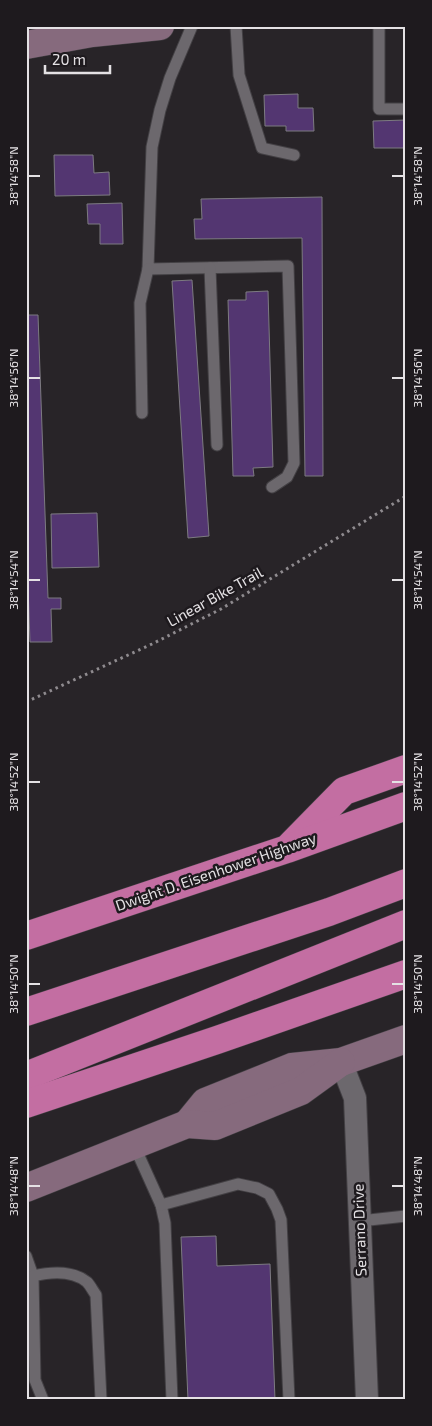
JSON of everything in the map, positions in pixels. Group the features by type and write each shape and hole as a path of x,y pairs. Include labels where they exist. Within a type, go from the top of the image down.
{"highway":[{"path":"287,849 344,791 406,768"},
{"name":"Dwight D. Eisenhower Highway","path":"26,936 287,849 406,806"},
{"path":"26,1012 329,912 406,883"},
{"path":"26,1076 406,924"},
{"path":"26,1104 218,1040 406,974"}],"street":[{"path":"26,45 92,32 160,26"},
{"path":"26,1188 186,1124 205,1102 292,1067 341,1062 406,1039"},
{"name":"Serrano Drive","path":"341,1062 355,1098 367,1400"}],"lane":[{"path":"142,413 140,303 148,269 152,147 160,110 170,78 192,26"},
{"path":"236,26 239,76 262,148 294,155"},
{"path":"380,26 380,109 406,109"},
{"path":"148,269 288,266 294,462 287,478 272,487"},
{"path":"210,268 218,446"},
{"path":"134,1145 161,1205 165,1223 172,1400"},
{"path":"161,1205 238,1184 257,1188 268,1194 277,1209 280,1220 289,1400"},
{"path":"360,1221 406,1216"},
{"path":"26,1256 30,1277 36,1380 43,1400"},
{"path":"30,1277 50,1272 73,1275 87,1282 96,1294 101,1400"}],"path":[{"name":"Linear Bike Trail","path":"26,702 152,644 221,609 406,496"}],"building":[{"path":"298,94 298,108 313,108 314,131 286,131 286,126 265,126 264,95"},
{"path":"406,120 406,148 374,148 373,121"},
{"path":"54,155 93,155 94,173 109,172 110,195 55,196"},
{"path":"322,197 323,476 305,476 302,238 195,239 194,219 202,219 201,199"},
{"path":"122,203 123,244 100,244 100,224 88,224 87,204"},
{"path":"192,280 209,536 188,538 172,281"},
{"path":"268,291 273,467 253,468 254,476 233,476 228,300 246,300 246,292"},
{"path":"26,315 38,315 48,598 61,598 61,609 51,609 52,642 30,642 26,527"},
{"path":"97,513 99,567 52,568 51,514"},
{"path":"216,1236 217,1266 270,1264 275,1400 188,1400 181,1237"}]}
